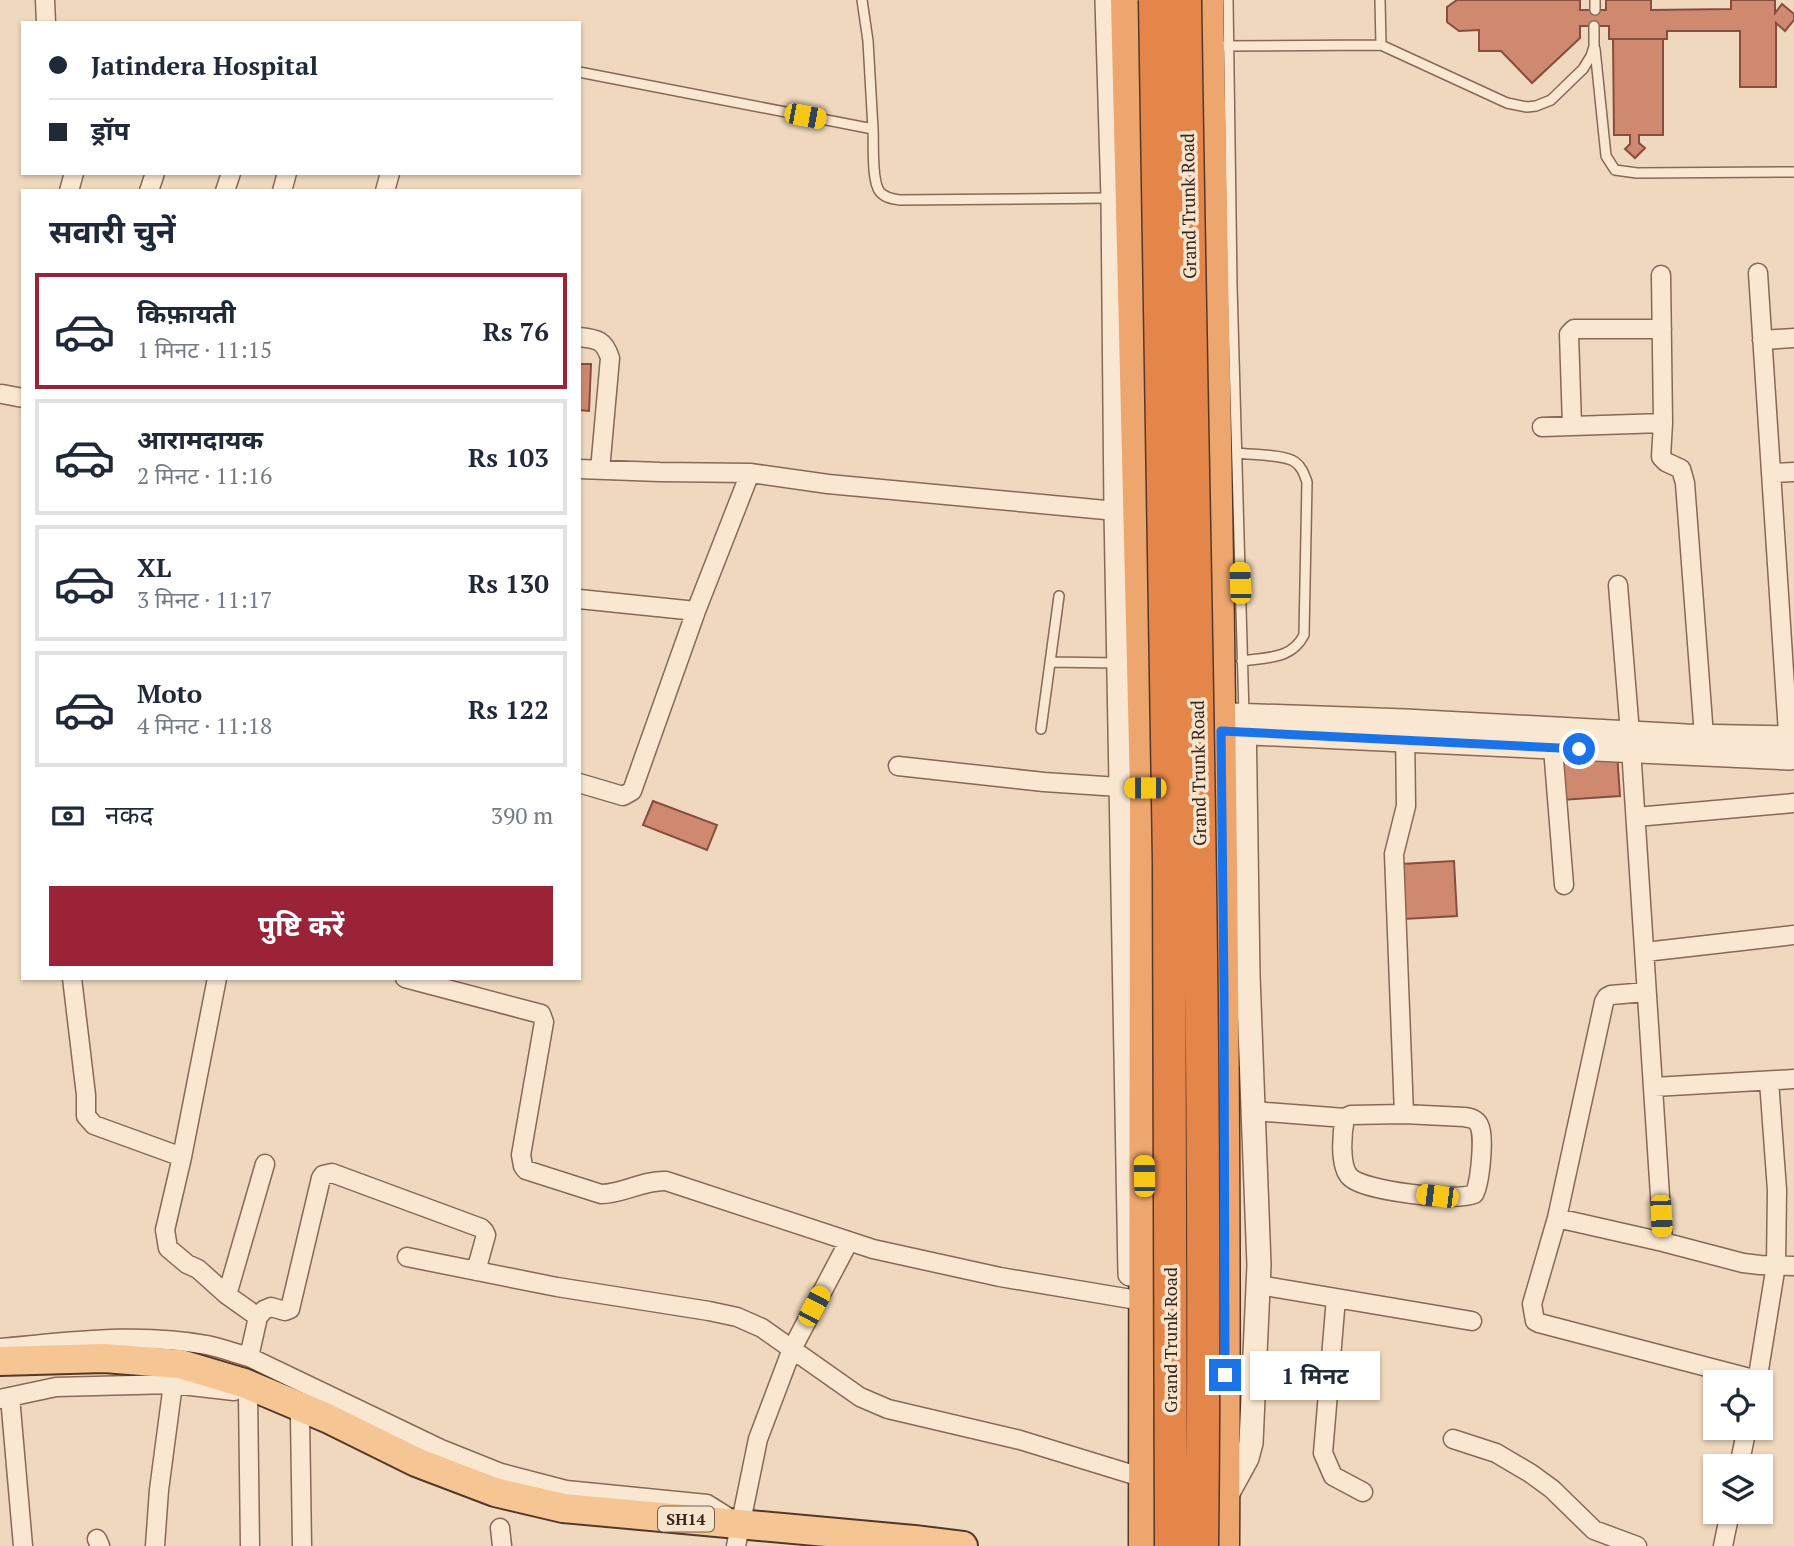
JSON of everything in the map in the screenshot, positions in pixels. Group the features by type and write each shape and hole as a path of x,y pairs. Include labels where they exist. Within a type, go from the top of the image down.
{"highway":[{"path":"1126,0 1121,198 1144,1162 1144,1546"},
{"name":"Grand Trunk Road","path":"1155,0 1169,874 1171,1546"},
{"name":"Grand Trunk Road","path":"1185,0 1201,880 1202,1546"},
{"path":"1208,0 1218,46 1232,723 1225,1161 1224,1546"},
{"path":"1144,1162 1225,1161"}],"main road":[{"name":"SH14","path":"0,1362 104,1358 180,1364 244,1383 327,1418 415,1462 495,1492 563,1508 738,1535 963,1546"}],"street":[{"path":"45,0 46,21"},
{"path":"1107,0 1121,198"},
{"path":"1758,273 1771,473 1787,615 1792,747"},
{"path":"1661,275 1661,457 1681,469 1685,482 1704,736"},
{"path":"1572,426 1571,331 1662,328"},
{"path":"581,337 595,338 606,346 610,358 600,470"},
{"path":"1762,340 1794,338"},
{"path":"2,394 21,398"},
{"path":"1542,427 1663,423"},
{"path":"581,469 750,473 828,484 1127,512 1119,663 1133,788 1131,1360 1145,1384"},
{"path":"1771,473 1794,472"},
{"path":"581,784 623,796 632,791 696,611 750,473"},
{"path":"1618,584 1631,742 1663,1242"},
{"path":"581,600 696,611"},
{"path":"1224,1500 1247,1458 1251,1443 1259,1285 1248,976 1232,723 1792,747"},
{"path":"1405,731 1553,748 1704,736 1792,747"},
{"path":"1404,1114 1394,854 1406,806 1405,731"},
{"path":"1553,748 1563,885"},
{"path":"898,766 1044,782 1133,788"},
{"path":"1636,817 1794,803"},
{"path":"1645,951 1794,935"},
{"path":"72,980 86,1095 86,1116 94,1125 182,1157"},
{"path":"216,980 182,1157 165,1230 168,1248 258,1317"},
{"path":"413,980 541,1014 544,1022 521,1155 526,1170 601,1194 610,1194 649,1182 666,1181 873,1249 953,1268 1130,1299"},
{"path":"1646,992 1611,995 1604,1002 1557,1218 1532,1304 1535,1321 1716,1370"},
{"path":"1654,1087 1794,1079"},
{"path":"1760,1370 1785,1265 1785,1191 1769,1081"},
{"path":"1253,1111 1345,1118 1351,1115 1404,1114 1464,1116 1476,1121 1481,1128 1479,1178 1474,1194 1460,1198 1383,1189 1366,1186 1350,1178 1343,1152 1342,1133 1345,1118"},
{"path":"227,1295 265,1164"},
{"path":"249,1357 258,1317 271,1307 285,1311 290,1309 321,1178 327,1174 332,1173 481,1228 486,1235 476,1271"},
{"path":"1557,1218 1743,1263 1785,1265"},
{"path":"738,1535 758,1439 792,1349 849,1241"},
{"path":"407,1257 557,1287 737,1317 762,1328 860,1396 888,1409 1020,1440 1144,1478"},
{"path":"1259,1285 1472,1321"},
{"path":"1336,1298 1323,1453 1333,1476 1363,1492"},
{"path":"0,1348 118,1338 207,1345 249,1357 441,1449 501,1473 566,1490 707,1504 738,1535"},
{"path":"23,1546 5,1398 56,1387 173,1384 224,1389 247,1395 482,1499 562,1518 738,1535"},
{"path":"155,1546 159,1490 173,1384"},
{"path":"247,1395 250,1546"},
{"path":"300,1417 302,1546"},
{"path":"1453,1439 1496,1453 1530,1472 1552,1489 1594,1530 1637,1546"},
{"path":"1723,1546 1728,1524"}],"lane":[{"path":"862,0 876,182 880,191 889,198 1121,198"},
{"path":"1228,0 1218,46 1237,453 1242,661 1232,723"},
{"path":"1380,0 1381,45"},
{"path":"1594,26 1606,156 1615,170 1637,173 1794,172"},
{"path":"1218,46 1381,45 1507,103 1527,107 1551,100 1583,69 1594,47"},
{"path":"581,72 873,129"},
{"path":"1237,453 1294,461 1303,471 1307,482 1304,635 1300,644 1287,654 1242,661"},
{"path":"1041,729 1059,596"},
{"path":"1050,662 1119,663"}],"building":[{"path":"1457,0 1580,0 1580,10 1606,10 1606,0 1651,0 1651,10 1731,9 1731,0 1775,0 1775,13 1782,4 1794,14 1794,20 1785,31 1776,23 1776,87 1740,87 1740,31 1667,31 1667,39 1609,39 1609,26 1580,26 1580,38 1532,83 1501,51 1479,51 1479,30 1459,31 1447,22 1447,7"},
{"path":"1613,39 1663,39 1663,135 1639,135 1639,143 1645,148 1635,158 1625,149 1630,144 1630,135 1614,135"},
{"path":"581,364 591,364 589,411 581,410"},
{"path":"1617,753 1620,796 1561,800 1558,758"},
{"path":"653,801 717,825 707,850 643,825"},
{"path":"1454,861 1457,916 1404,919 1401,864"}],"route":[{"path":"1225,1375 1221,731 1579,749"}]}
